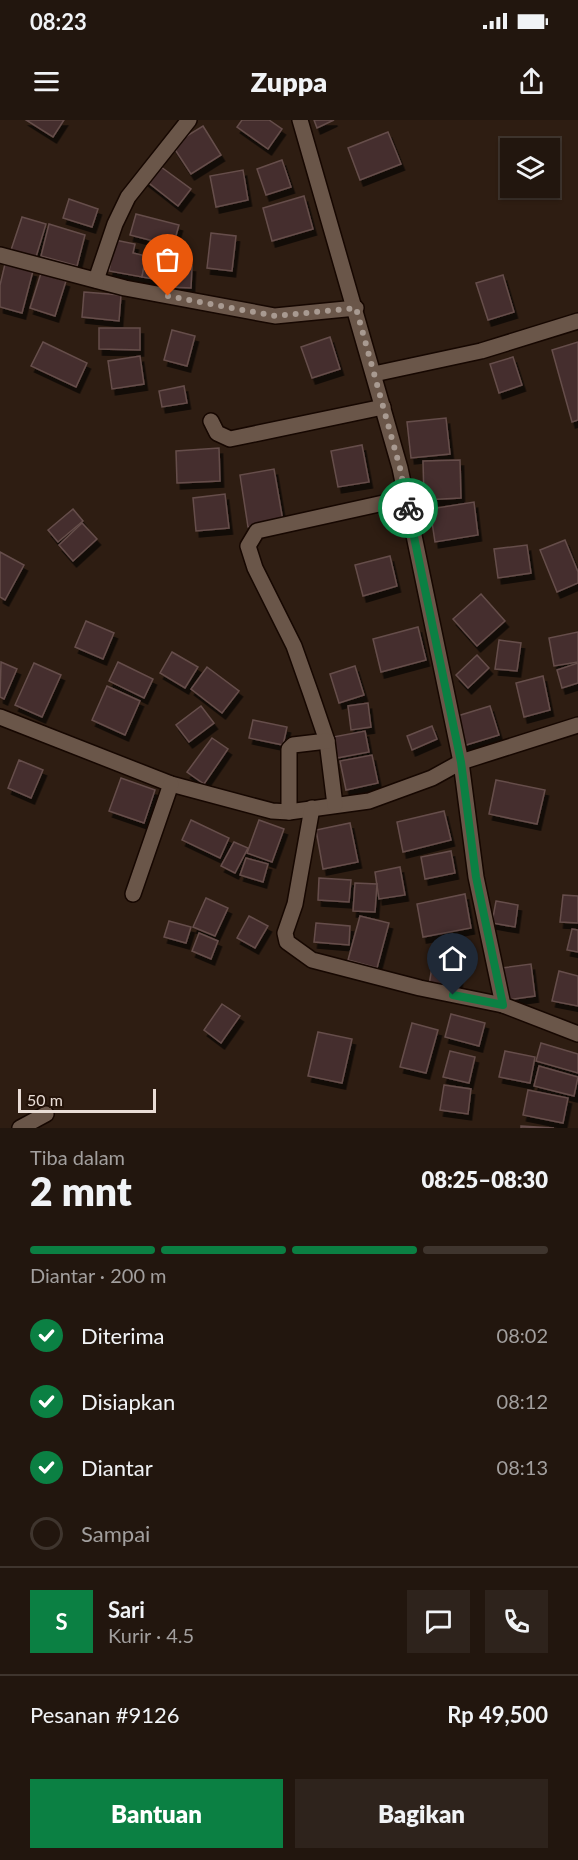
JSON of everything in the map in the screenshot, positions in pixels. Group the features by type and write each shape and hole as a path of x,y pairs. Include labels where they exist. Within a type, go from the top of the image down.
{"street":[{"path":"96,280 115,224 128,196 189,120"},
{"path":"300,120 356,308 406,498 461,762 476,877 503,1005"},
{"path":"0,255 96,280 275,316 356,308"},
{"path":"374,374 481,351 578,321"},
{"path":"211,422 217,433 230,439 383,407"},
{"path":"335,805 327,741 294,646 255,568 248,546 256,531 406,498"},
{"path":"0,717 171,784 272,811 289,812 369,801 432,778 461,762 578,725"},
{"path":"289,812 290,749 293,745 327,741"},
{"path":"133,894 171,784"},
{"path":"312,808 307,825 295,904 285,933 286,942 312,960 420,988 503,1005 578,1034"},
{"path":"20,1128 46,1114"}],"building":[{"path":"26,120 64,120 53,137"},
{"path":"242,120 269,120 282,129 268,149 237,127"},
{"path":"314,120 334,120 317,128"},
{"path":"203,126 221,155 191,174 172,145"},
{"path":"388,132 401,164 360,180 348,148"},
{"path":"282,160 291,187 266,195 257,169"},
{"path":"157,164 191,189 178,206 145,180"},
{"path":"243,170 248,200 216,207 210,176"},
{"path":"304,196 313,229 272,241 263,208"},
{"path":"69,199 98,209 92,227 63,218"},
{"path":"136,214 179,225 173,246 130,235"},
{"path":"22,217 46,224 36,257 11,250"},
{"path":"49,224 85,235 77,266 41,256"},
{"path":"211,233 236,236 232,271 207,268"},
{"path":"115,240 135,244 133,253 146,256 142,277 109,271"},
{"path":"148,245 171,249 164,281 142,277"},
{"path":"5,264 33,271 22,313 0,307 0,285"},
{"path":"170,265 192,266 191,288 168,287"},
{"path":"41,273 66,281 55,316 30,308"},
{"path":"503,275 514,312 488,320 476,283"},
{"path":"84,292 121,295 119,321 82,317"},
{"path":"99,328 140,328 140,350 99,349"},
{"path":"172,330 195,336 187,366 164,360"},
{"path":"330,337 340,369 312,378 301,347"},
{"path":"43,342 87,363 76,387 31,366"},
{"path":"578,342 578,420 572,422 552,350"},
{"path":"140,356 144,384 112,389 108,361"},
{"path":"513,357 522,385 499,393 490,364"},
{"path":"184,386 187,403 162,407 159,391"},
{"path":"446,418 450,454 411,458 407,422"},
{"path":"362,445 369,482 338,487 331,451"},
{"path":"219,448 220,481 177,483 176,451"},
{"path":"460,460 461,498 424,500 423,461"},
{"path":"274,469 283,521 248,527 240,475"},
{"path":"225,494 229,528 196,531 193,498"},
{"path":"474,502 478,535 435,542 430,509"},
{"path":"73,509 83,521 58,542 48,530"},
{"path":"82,523 97,539 73,561 59,545"},
{"path":"565,540 578,572 578,583 557,592 540,550"},
{"path":"527,545 531,573 498,578 494,549"},
{"path":"0,552 24,565 5,600 0,597"},
{"path":"390,556 397,586 363,596 355,565"},
{"path":"481,594 505,621 477,646 453,619"},
{"path":"86,621 114,633 103,659 75,647"},
{"path":"418,627 426,660 381,672 373,639"},
{"path":"578,632 578,662 554,666 549,638"},
{"path":"499,640 521,643 517,671 495,669"},
{"path":"172,652 198,667 185,688 160,673"},
{"path":"477,655 489,668 468,688 456,675"},
{"path":"1,662 17,669 4,699 0,697"},
{"path":"118,662 153,679 144,698 109,681"},
{"path":"34,663 61,675 42,717 15,705"},
{"path":"578,663 578,683 562,688 557,670"},
{"path":"355,666 364,695 339,703 330,674"},
{"path":"207,667 239,691 222,713 191,689"},
{"path":"543,676 550,710 524,717 516,683"},
{"path":"107,686 140,701 125,735 92,720"},
{"path":"368,703 371,727 351,730 348,706"},
{"path":"201,706 214,723 189,742 176,725"},
{"path":"490,706 499,735 463,746 454,717"},
{"path":"253,720 287,727 283,745 249,738"},
{"path":"432,726 437,739 412,750 407,736"},
{"path":"365,731 369,752 337,758 333,737"},
{"path":"212,738 228,749 204,784 187,772"},
{"path":"372,755 378,783 346,790 340,761"},
{"path":"19,760 43,770 31,798 8,788"},
{"path":"121,778 155,790 144,823 109,811"},
{"path":"496,780 545,790 537,824 489,814"},
{"path":"444,811 451,840 403,852 397,822"},
{"path":"191,820 229,838 220,858 182,840"},
{"path":"259,820 284,829 272,862 247,853"},
{"path":"350,823 358,862 323,869 316,830"},
{"path":"234,842 248,848 235,873 221,866"},
{"path":"451,851 455,873 425,879 421,857"},
{"path":"246,858 268,864 263,882 240,875"},
{"path":"400,867 405,895 379,899 375,872"},
{"path":"319,878 351,880 349,902 318,900"},
{"path":"355,883 377,884 375,912 353,911"},
{"path":"465,894 471,928 423,937 417,904"},
{"path":"563,895 578,896 578,923 560,922"},
{"path":"206,898 228,908 215,936 193,927"},
{"path":"496,901 518,905 515,927 492,923"},
{"path":"249,916 268,926 255,948 237,938"},
{"path":"360,916 389,923 377,968 348,960"},
{"path":"169,921 191,927 186,943 164,937"},
{"path":"316,923 350,926 349,945 314,942"},
{"path":"572,929 578,930 578,952 567,950"},
{"path":"199,933 218,941 211,959 192,951"},
{"path":"436,944 464,949 457,990 429,985"},
{"path":"531,964 535,996 507,1000 502,968"},
{"path":"559,971 578,976 578,1006 552,1001"},
{"path":"222,1004 240,1016 221,1043 204,1030"},
{"path":"451,1014 485,1023 479,1046 445,1037"},
{"path":"412,1023 438,1030 426,1073 400,1067"},
{"path":"318,1032 352,1039 342,1083 308,1076"},
{"path":"541,1043 578,1054 578,1073 536,1061"},
{"path":"450,1051 475,1057 469,1083 443,1077"},
{"path":"505,1051 535,1057 530,1083 499,1077"},
{"path":"539,1066 578,1077 574,1096 534,1086"},
{"path":"444,1085 471,1089 468,1114 440,1110"},
{"path":"528,1090 568,1098 563,1123 523,1115"},
{"path":"521,1126 554,1128 521,1128"}],"way so far":[{"path":"168,296 275,316 356,308 400,468 408,508"}],"route":[{"path":"408,508 461,762 476,877 503,1005 453,995"}]}
